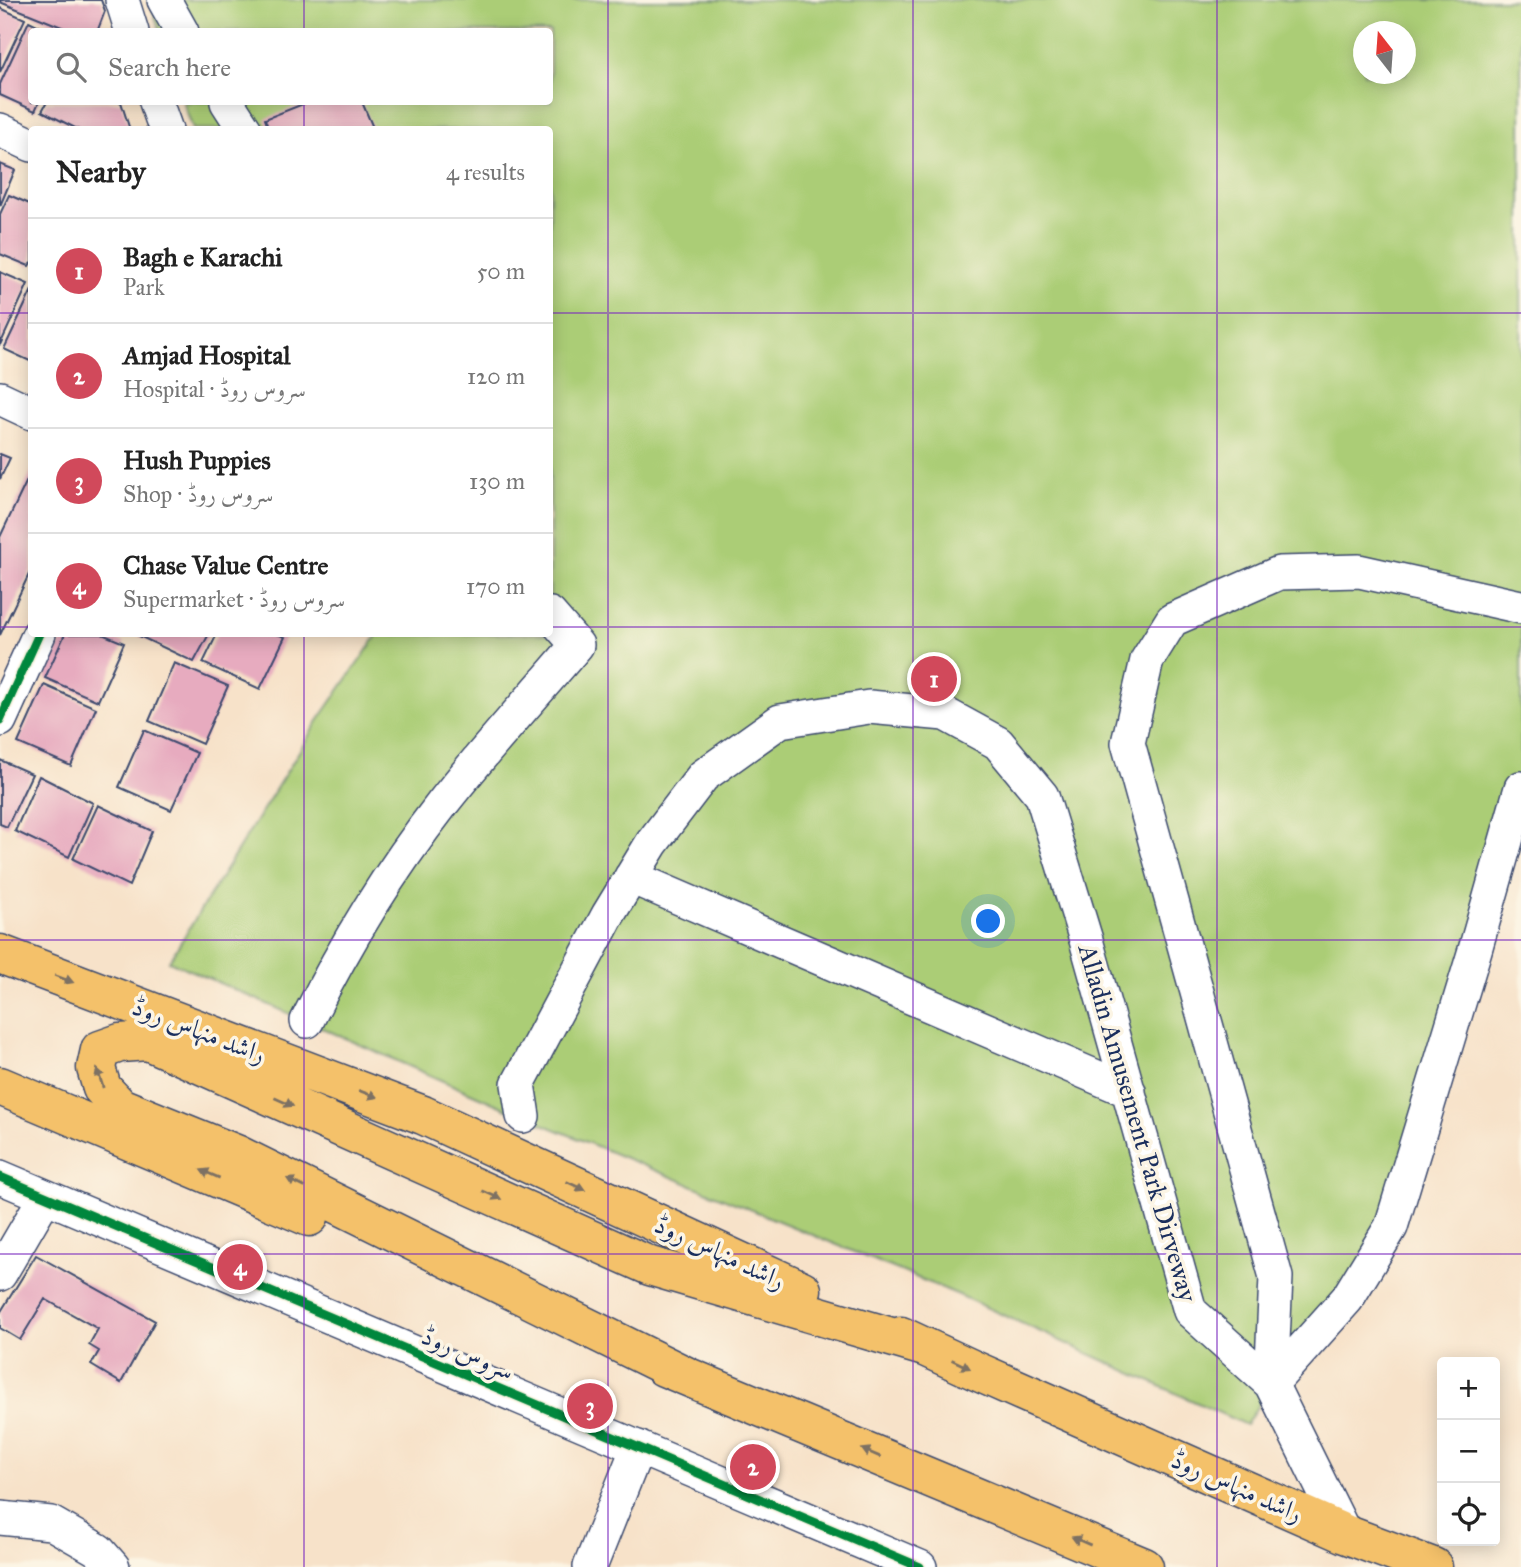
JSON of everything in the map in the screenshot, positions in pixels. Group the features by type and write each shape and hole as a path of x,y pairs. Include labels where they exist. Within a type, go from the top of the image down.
{"main road":[{"name":"راشد منہاس روڈ","path":"0,954 423,1115 974,1370 1345,1534 1433,1567"},
{"path":"686,1376 236,1154 120,1107 102,1088 96,1068 100,1050 120,1043 148,1041 650,1266 925,1347"},
{"path":"0,1086 1144,1567"}],"street":[{"path":"122,0 131,28"},
{"path":"164,0 180,28"},
{"path":"157,105 165,126"},
{"path":"229,105 242,126"},
{"path":"0,130 28,143"},
{"path":"0,398 28,411"},
{"path":"1345,1534 1270,1384 1276,1277 1128,743 1147,660 1172,620 1279,573 1359,571 1521,607"},
{"path":"307,1021 334,966 385,883 442,804 577,645 553,617"},
{"path":"0,720 38,637"},
{"name":"Alladin Amusement Park Dirveway","path":"523,1116 518,1084 608,915 652,843 703,776 780,721 869,707 945,714 998,743 1042,796 1086,940 1190,1311 1270,1384"},
{"path":"1270,1384 1347,1298 1391,1227 1521,788"},
{"path":"631,877 1129,1091"},
{"name":"سروس روڈ","path":"0,1177 920,1567"},
{"path":"0,1274 45,1197"},
{"path":"590,1567 638,1447"},
{"path":"0,1518 51,1523 98,1550 113,1567"}],"green space":[{"path":"149,0 1521,0 1521,788 1391,1227 1271,1384 1246,1425 959,1295 523,1116 169,961 318,721 376,637 553,637 553,126 192,126 184,105 553,105 553,28 159,28"}],"building":[{"path":"101,0 105,11 99,28 64,28 0,2"},
{"path":"0,8 25,19 0,72"},
{"path":"29,21 43,28 28,28 28,105 38,105 35,111 0,95 0,84"},
{"path":"45,105 122,105 129,126 71,126 42,111"},
{"path":"300,105 363,105 372,126 268,126 265,119"},
{"path":"0,164 15,170 0,206"},
{"path":"9,195 28,203 28,266 0,254 0,214"},
{"path":"0,272 28,284 0,345"},
{"path":"28,298 28,360 4,349"},
{"path":"0,454 10,458 0,479"},
{"path":"28,478 28,576 0,635 0,537"},
{"path":"64,637 109,637 124,643 98,701 45,678"},
{"path":"141,637 207,637 194,662"},
{"path":"216,637 285,637 260,689 203,663"},
{"path":"174,663 228,686 202,744 149,721"},
{"path":"44,685 96,708 71,766 18,743"},
{"path":"144,730 197,753 171,810 119,787"},
{"path":"0,760 32,774 7,827 0,824"},
{"path":"39,776 93,803 69,857 15,831"},
{"path":"98,805 152,831 129,886 73,859"},
{"path":"36,1255 155,1321 121,1383 91,1365 99,1351 89,1345 98,1329 45,1299 20,1340 0,1328 0,1313"}],"cycle path":[{"path":"0,720 38,637"},
{"path":"0,1177 920,1567"}],"place":[{"name":"Bagh e Karachi","path":"934,679"},
{"name":"Chase Value Centre","path":"240,1267"},
{"name":"Hush Puppies","path":"590,1406"},
{"name":"Amjad Hospital","path":"753,1467"}]}
